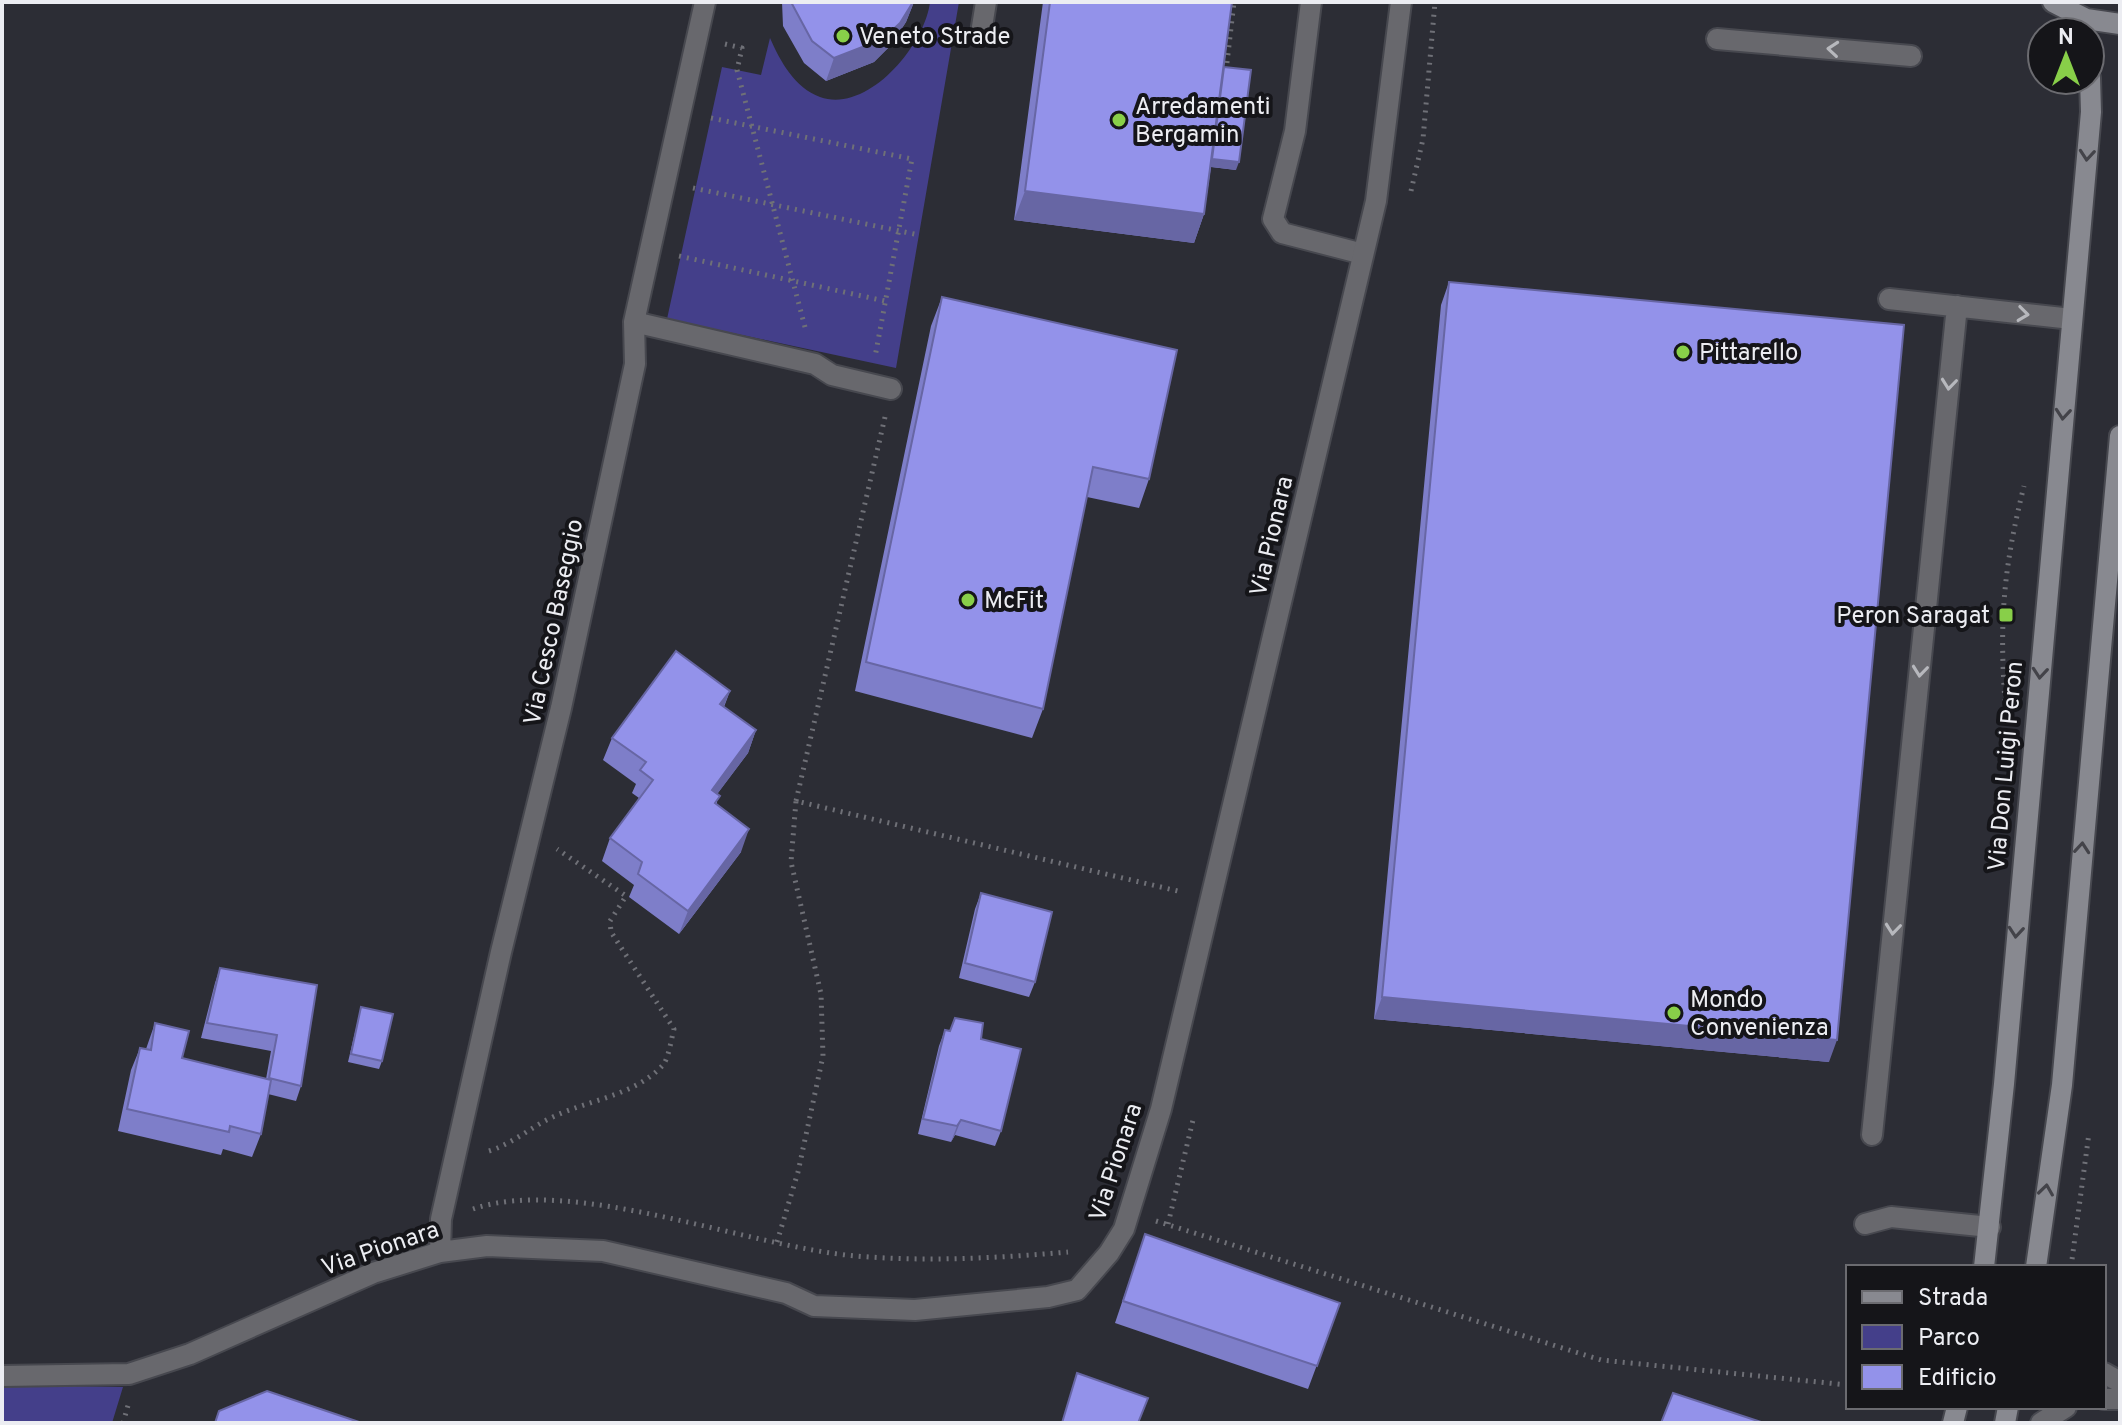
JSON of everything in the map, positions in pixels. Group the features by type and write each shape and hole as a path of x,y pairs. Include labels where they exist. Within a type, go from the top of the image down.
{"street":[{"name":"Via Cesco Baseggio","path":"440,1252 441,1219 453,1162 561,708 635,364 634,322 705,2"},
{"path":"981,33 986,2"},
{"path":"1311,2 1295,131 1273,219 1282,233 1363,254"},
{"name":"Via Pionara","path":"2,1376 129,1374 190,1354 373,1273 440,1252 487,1246 603,1251 786,1293 814,1306 915,1310 1048,1297 1077,1290 1109,1253 1129,1213 1161,1109 1363,254 1384,149 1401,2"},
{"path":"2054,4 2086,19 2120,24"},
{"path":"1717,39 1911,56"},
{"name":"Via Don Luigi Peron","path":"1984,1265 2091,96"},
{"path":"1889,299 2072,319"},
{"path":"1872,1135 1957,306"},
{"path":"634,322 815,364 832,375 891,389"},
{"path":"2036,1265 2062,1085 2120,436"},
{"path":"1865,1224 1891,1217 1990,1227"},
{"path":"2041,1423 2063,1409"}],"path":[{"path":"1226,74 1234,2"},
{"path":"697,37 742,48 737,70 810,345"},
{"path":"706,117 912,159 874,359 861,356"},
{"path":"691,188 919,235"},
{"path":"675,255 885,301"},
{"path":"777,1242 798,1172 823,1056 821,994 791,862 796,801 891,389"},
{"path":"796,801 1186,892"},
{"path":"453,1162 510,1144 554,1116 616,1094 652,1073 664,1064 674,1029 611,932 610,921 626,896 553,846 528,841"},
{"path":"441,1219 488,1203 585,1203 855,1256 999,1258 1074,1252 1109,1253"},
{"path":"1129,1213 1601,1360 1846,1385"}],"green space":[{"path":"930,2 959,2 896,368 667,319 722,67 761,75 770,38 789,73 811,93 838,100 857,95 875,86 906,55 926,19"},
{"path":"2,1385 123,1387 112,1423 2,1423"}],"building":[{"name":"Veneto Strade","path":"791,2 913,2 900,23 883,39 834,58 812,41"},
{"name":"Arredamenti Bergamin","path":"1050,2 1232,2 1204,214 1025,191"},
{"path":"1224,67 1251,70 1239,162 1212,159"},
{"path":"1449,282 1904,325 1837,1040 1382,997"},
{"name":"McFit","path":"942,297 1177,350 1149,479 1093,467 1043,709 866,662"},
{"path":"676,651 730,691 720,704 756,730 712,790 720,796 715,803 749,829 688,911 638,874 642,862 610,838 653,780 640,770 646,762 612,738"},
{"path":"981,893 1052,912 1035,982 965,963"},
{"path":"220,968 317,985 301,1086 269,1078 277,1035 207,1023"},
{"path":"361,1007 393,1014 382,1061 351,1054"},
{"path":"955,1018 983,1023 981,1039 1021,1049 1001,1131 961,1120 957,1126 923,1119 945,1030 950,1031"},
{"path":"155,1023 189,1031 182,1058 271,1080 261,1134 230,1126 229,1132 127,1109 140,1048 151,1050"},
{"path":"1145,1234 1340,1303 1317,1366 1123,1301"},
{"path":"1077,1373 1148,1398 1138,1423 1062,1423"},
{"path":"267,1391 362,1423 215,1423 219,1411"},
{"path":"1673,1393 1764,1423 1661,1423"}],"place":[{"name":"Veneto Strade","path":"843,36"},
{"name":"Arredamenti Bergamin","path":"1119,120"},
{"name":"Pittarello","path":"1683,352"},
{"name":"McFit","path":"968,600"},
{"name":"Peron Saragat","path":"2006,615"},
{"name":"Mondo Convenienza","path":"1674,1013"}]}
